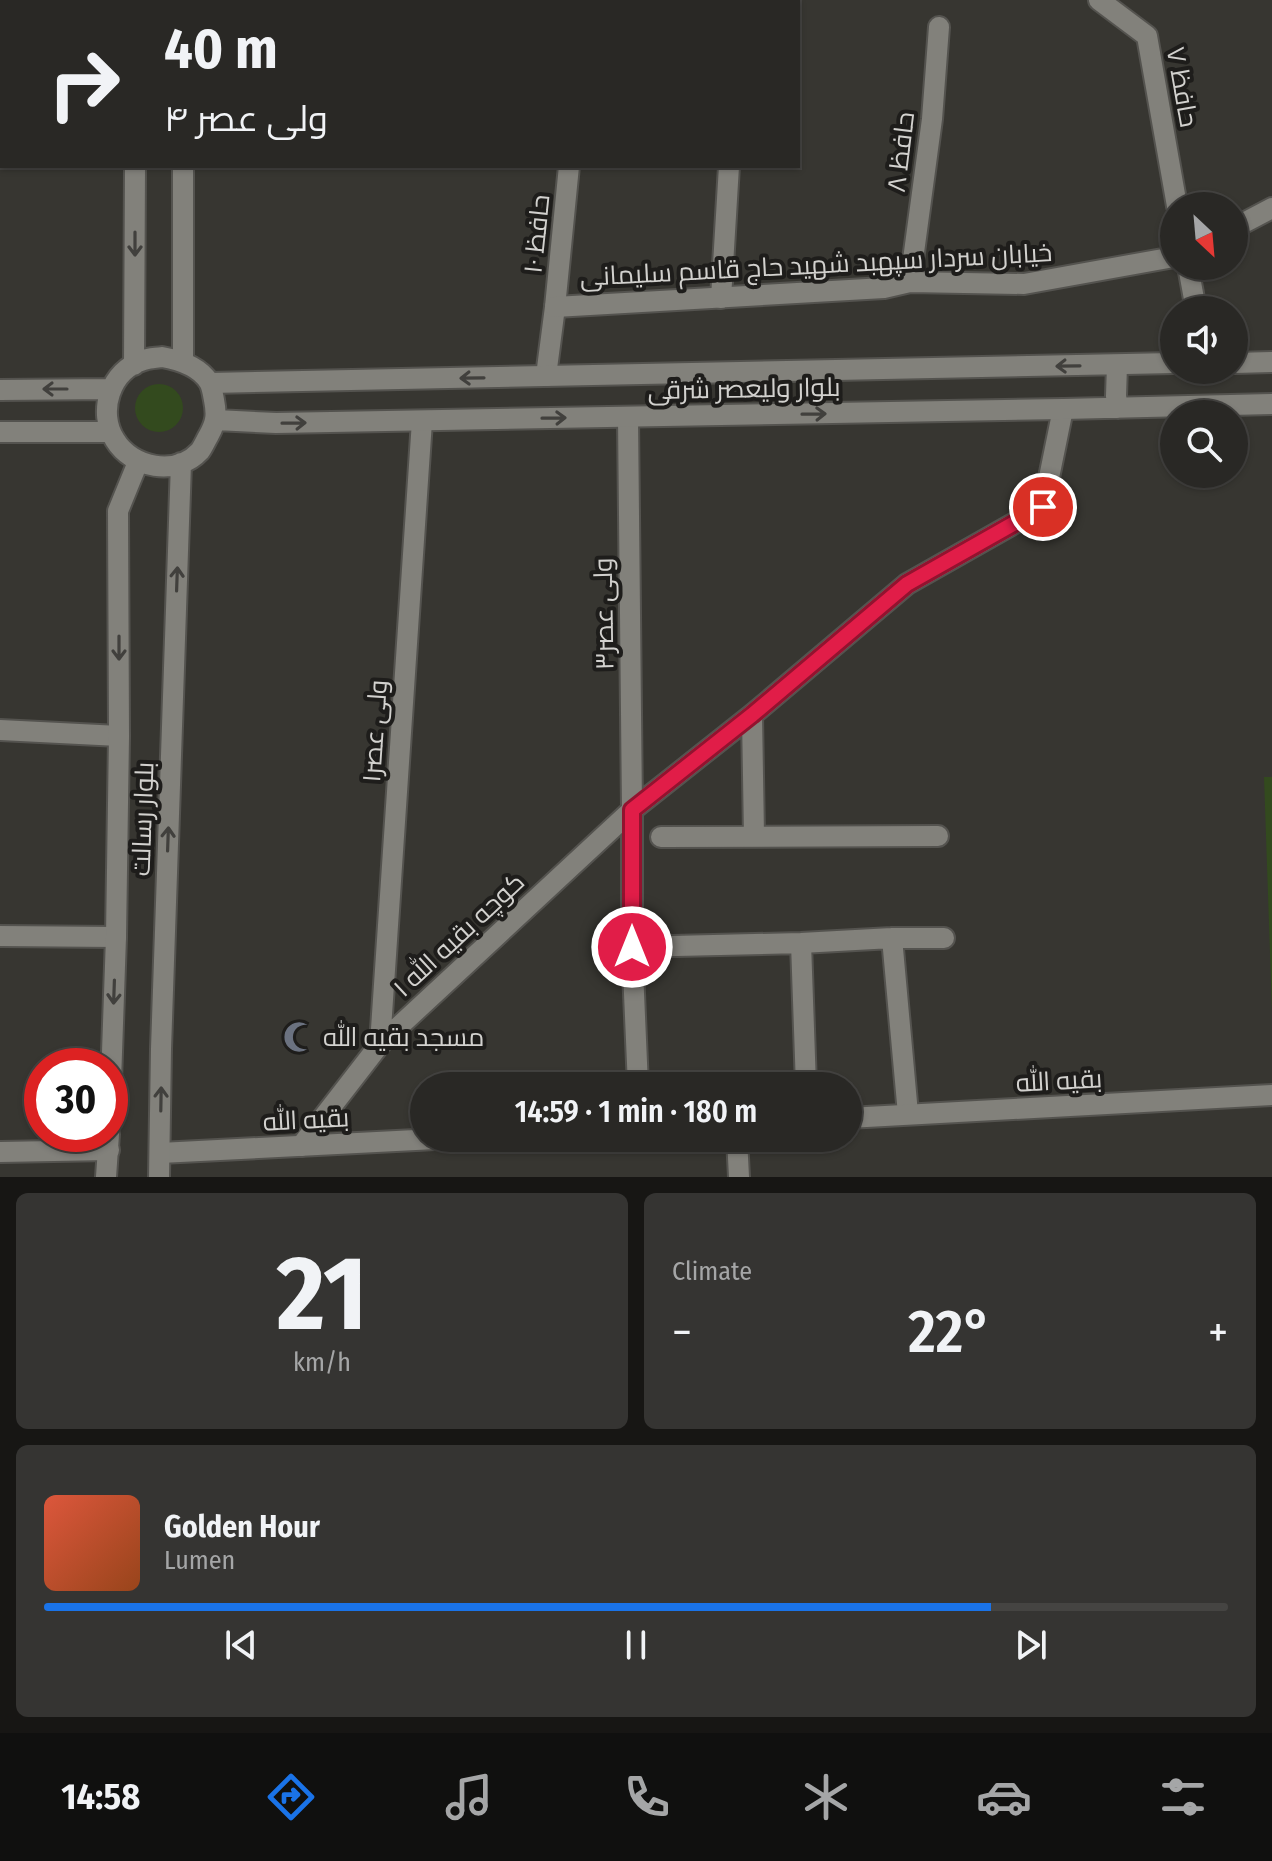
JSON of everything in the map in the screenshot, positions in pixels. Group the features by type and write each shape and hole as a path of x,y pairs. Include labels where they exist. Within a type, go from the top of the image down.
{"street":[{"name":"حافظ ۷","path":"1099,0 1147,36 1175,192"},
{"name":"حافظ ۸","path":"910,282 932,119 939,27"},
{"path":"134,365 135,168"},
{"path":"183,168 183,361"},
{"name":"حافظ ۱۰","path":"546,376 569,168"},
{"path":"721,298 729,168"},
{"path":"1248,221 1272,208"},
{"name":"خیابان سردار سپهبد شهید حاج قاسم سلیمانی","path":"555,307 884,288 910,282 1024,284 1160,260"},
{"path":"162,357 183,361 210,383 216,420 200,451 181,463 159,467 138,462 120,450 109,432 106,410 111,389 123,371 141,360 162,357"},
{"path":"1248,363 1272,362"},
{"name":"بلوار ولیعصر شرقی","path":"210,383 1160,363"},
{"path":"1117,365 1118,408"},
{"path":"0,390 111,389"},
{"name":"بلوار ولیعصر شرقی","path":"216,420 276,423 422,421 1272,404"},
{"name":"کوچه بقیه الله ۱","path":"301,1146 380,1044 632,810 752,715 907,584 1043,507 1063,409"},
{"name":"ولی عصر۳","path":"628,417 632,947 637,1072"},
{"name":"ولی عصر۱","path":"380,1044 422,421"},
{"path":"0,432 109,432"},
{"name":"بلوار رسالت","path":"112,1048 119,736 118,511 138,462"},
{"name":"بلوار رسالت","path":"159,1177 181,463"},
{"path":"752,715 754,836"},
{"path":"0,730 119,736"},
{"path":"661,837 938,836"},
{"path":"0,936 116,937"},
{"path":"892,938 908,1114"},
{"path":"632,947 944,938"},
{"path":"801,943 806,1072"},
{"name":"بقیه الله","path":"862,1117 1272,1095"},
{"name":"بقیه الله","path":"160,1153 410,1140"},
{"path":"0,1152 24,1150"},
{"path":"106,1177 108,1152"},
{"path":"738,1152 739,1177"}],"green space":[{"path":"159,384 168,385 176,391 182,399 182,417 176,425 168,431 159,432 150,431 142,425 136,417 135,408 136,399 142,391 150,385"},
{"path":"1264,777 1272,777 1272,1012"}],"place":[{"name":"مسجد بقیه الله","path":"299,1037"}],"route":[{"path":"632,947 632,810 752,715 907,584 1043,507"}]}
